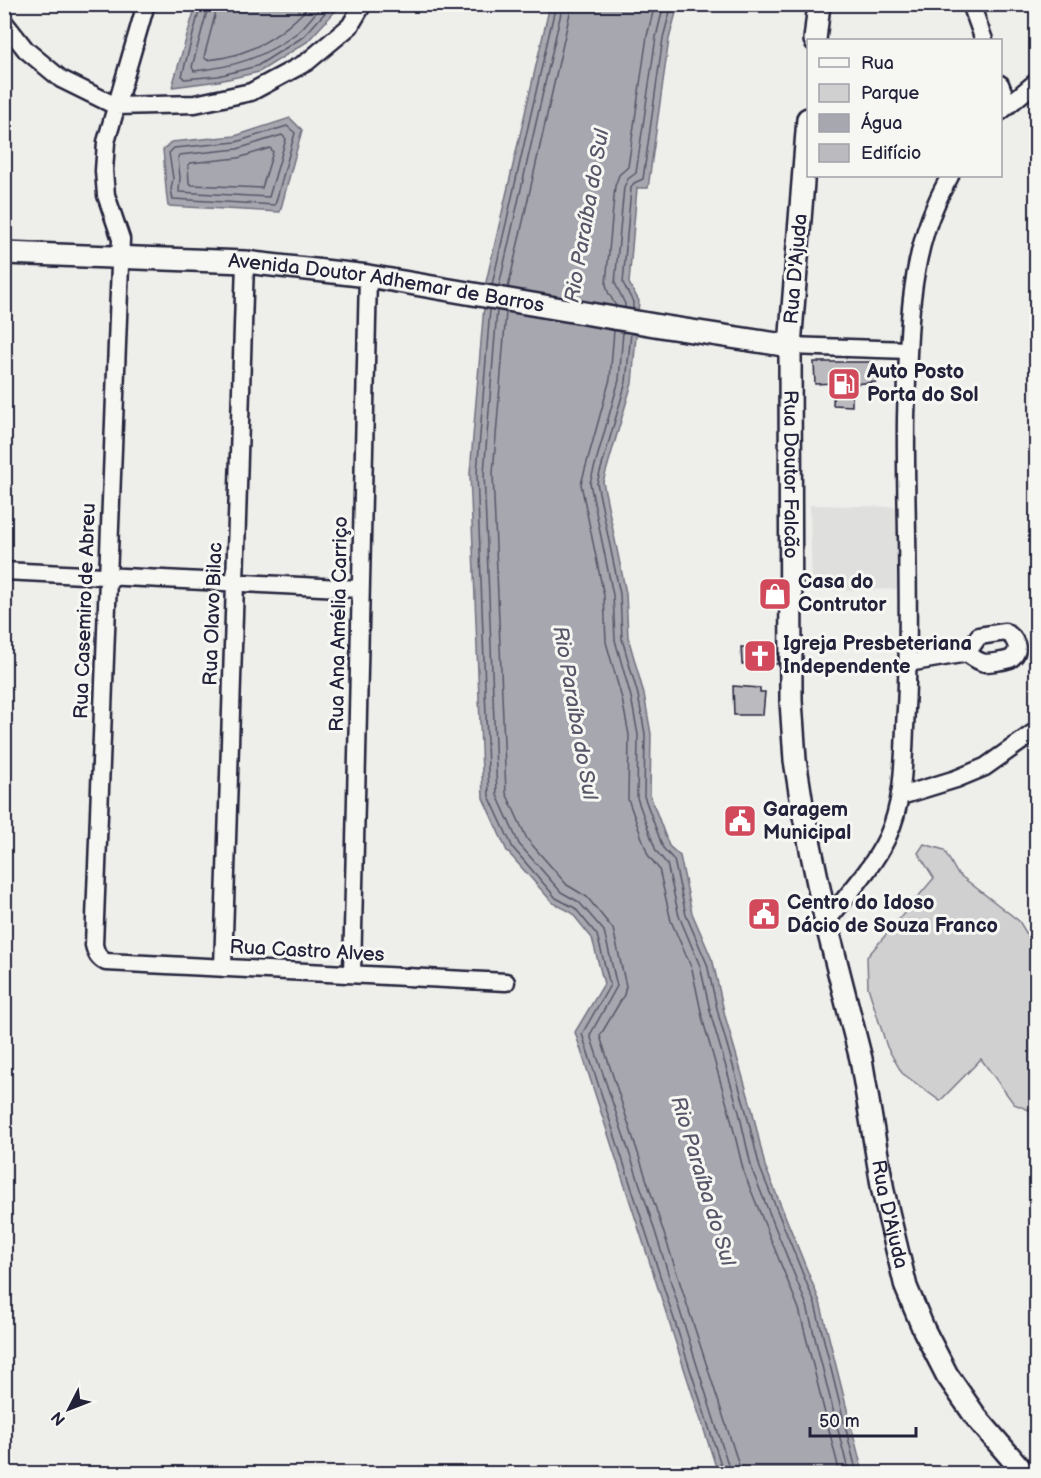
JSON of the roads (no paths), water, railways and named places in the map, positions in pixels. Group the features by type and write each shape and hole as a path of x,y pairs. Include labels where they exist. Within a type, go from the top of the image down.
{"main road":[{"path":"815,39 819,4"},
{"name":"Rua D'Ajuda","path":"790,346 807,132"},
{"name":"Avenida Doutor Adhemar de Barros","path":"4,253 245,262 369,276 790,346"},
{"name":"Rua Doutor Falcão","path":"790,346 791,702 795,760 803,811 826,922"},
{"name":"Rua D'Ajuda","path":"826,922 861,1059 883,1191 906,1287 924,1330 948,1375 976,1417 1025,1473"}],"street":[{"path":"121,257 121,239 106,195 104,171 106,142 146,4"},
{"path":"4,22 27,50 61,79 116,106 195,104 251,93 307,62 350,26 363,4"},
{"path":"971,4 984,39"},
{"path":"1004,108 1036,82"},
{"path":"826,922 867,870 887,837 901,795 908,663 905,499 908,350 916,274 935,204 949,177"},
{"name":"Rua Casemiro de Abreu","path":"106,962 100,959 94,945 121,257"},
{"name":"Rua Olavo Bilac","path":"223,968 245,262"},
{"name":"Rua Ana Amélia Carriço","path":"352,973 369,276"},
{"name":"Avenida Doutor Adhemar de Barros","path":"790,346 908,350"},
{"path":"4,571 360,590"},
{"path":"908,663 967,653"},
{"path":"901,795 956,779 985,767 1036,730"},
{"name":"Rua Castro Alves","path":"106,962 506,982"}],"water":[{"path":"196,4 341,5 307,42 259,72 219,81 172,87"},
{"name":"Rio Paraíba do Sul","path":"550,5 678,5 669,39 648,188 637,188 629,283 639,301 632,383 603,482 626,593 628,637 644,694 651,734 650,795 669,846 680,856 692,913 713,962 765,1166 820,1302 863,1473 718,1473 575,1032 604,984 592,938 571,912 553,903 507,851 483,798 470,473 486,282"},
{"path":"290,118 302,130 280,212 168,206 163,150 171,142 235,136"}],"place":[{"name":"Auto Posto Porta do Sol","path":"844,384"},
{"name":"Casa do Contrutor","path":"775,594"},
{"name":"Igreja Presbeteriana Independente","path":"760,656"},
{"name":"Garagem Municipal","path":"740,821"},
{"name":"Centro do Idoso Dácio de Souza Franco","path":"764,914"}]}
